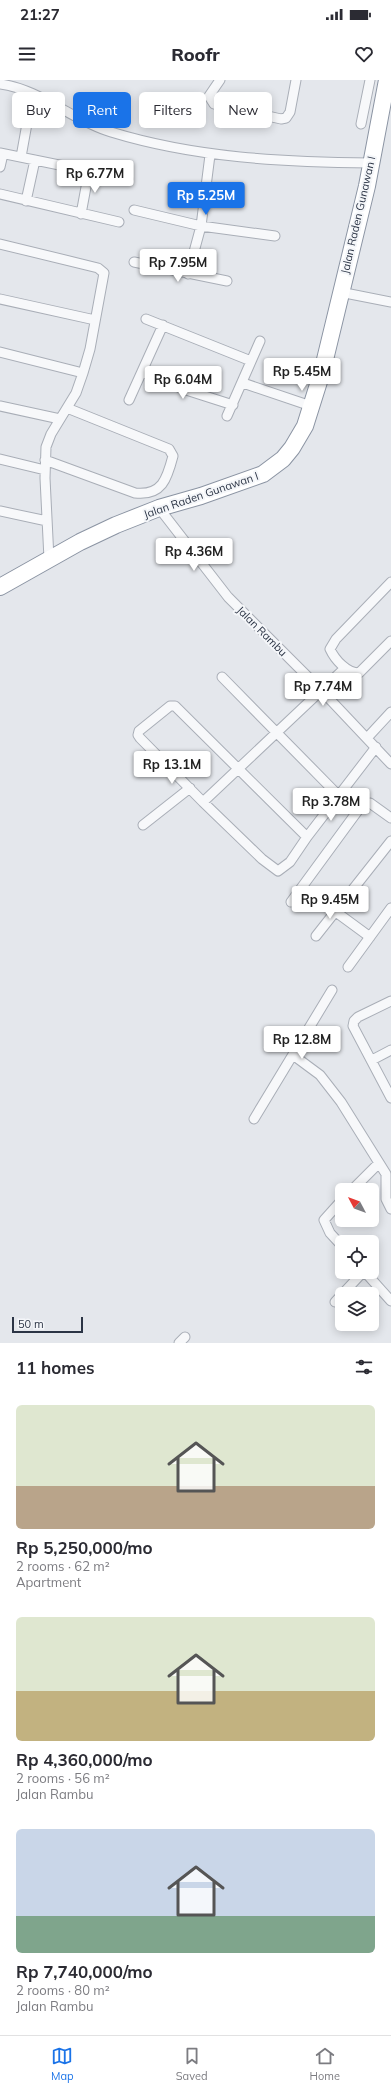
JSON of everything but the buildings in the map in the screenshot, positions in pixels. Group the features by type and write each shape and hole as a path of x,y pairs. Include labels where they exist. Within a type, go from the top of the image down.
{"highway":[{"name":"Jalan Raden Gunawan I","path":"0,587 49,559 116,525 159,508 208,494 263,474 283,459 296,443 305,426 322,372 340,292 367,186 388,84"}],"street":[{"path":"220,80 209,96 214,104 281,119 286,118 290,112 296,80"},
{"path":"360,124 370,80"},
{"path":"0,84 23,92"},
{"path":"65,111 102,129 210,155 298,163 371,164"},
{"path":"21,157 26,128"},
{"path":"0,167 1,153 128,179"},
{"path":"188,274 201,226 210,155"},
{"path":"26,201 35,160"},
{"path":"81,214 89,171"},
{"path":"0,194 119,222"},
{"path":"134,210 201,226 276,236"},
{"path":"0,244 103,271 104,276 90,349 76,393 48,441 45,470 49,559"},
{"path":"134,262 227,281"},
{"path":"340,292 391,302"},
{"path":"0,298 95,320"},
{"path":"146,319 251,361"},
{"path":"129,400 163,325"},
{"path":"227,416 260,342"},
{"path":"0,352 83,372"},
{"path":"142,372 183,389 233,405"},
{"path":"243,383 311,406"},
{"path":"0,406 60,419"},
{"path":"45,460 135,493 150,493 158,489 163,483 173,456 170,449 67,408"},
{"path":"0,459 45,470"},
{"name":"Jalan Rambu","path":"159,508 215,582 391,764"},
{"path":"0,511 47,521"},
{"path":"391,582 332,644 330,649 333,655 345,668 351,672 360,673 391,641"},
{"path":"204,802 345,668"},
{"path":"222,677 339,796"},
{"path":"307,836 238,770 176,706 172,705 139,731 138,735 190,788 262,859 278,871 290,862 307,836 376,747"},
{"path":"366,738 390,715"},
{"path":"143,825 190,788"},
{"path":"291,902 362,804 370,803 391,818"},
{"path":"316,936 391,841"},
{"path":"302,887 370,937"},
{"path":"348,967 391,908"},
{"path":"254,1119 332,990"},
{"path":"391,1001 358,1017 354,1021 354,1031 372,1060 391,1097"},
{"path":"372,1060 391,1050"},
{"path":"293,1055 320,1075 333,1091 379,1163 387,1178 386,1199 391,1209"},
{"path":"359,1183 379,1163"},
{"path":"335,1208 324,1220 330,1233 335,1238"},
{"path":"350,1287 357,1279"},
{"path":"371,1279 391,1301"}]}
